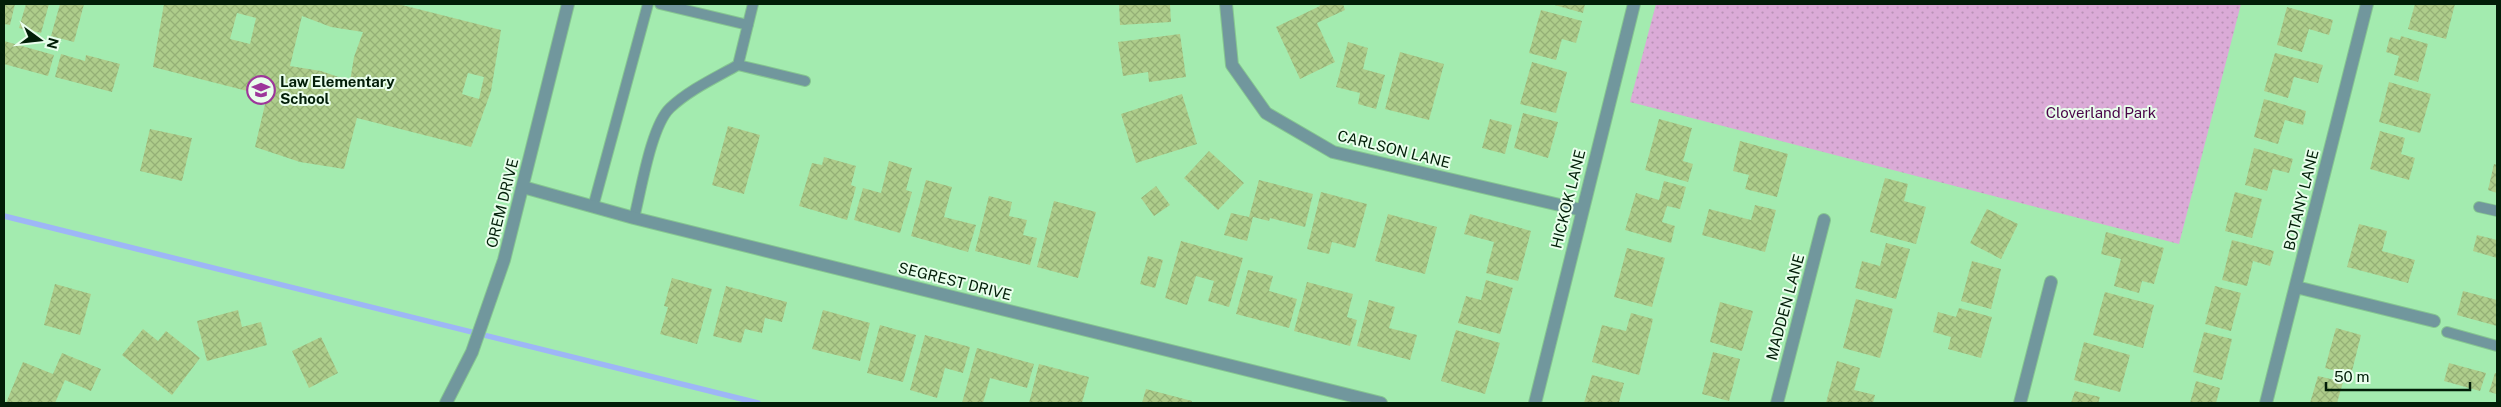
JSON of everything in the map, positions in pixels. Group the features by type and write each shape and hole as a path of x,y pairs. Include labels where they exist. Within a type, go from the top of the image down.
{"street":[{"name":"OREM DRIVE","path":"446,403 472,352 504,260 568,4"},
{"name":"CARLSON LANE","path":"1226,4 1232,65 1266,113 1333,152 1581,210"},
{"name":"HICKOK LANE","path":"1535,403 1581,210 1634,4"},
{"name":"BOTANY LANE","path":"2266,403 2367,4"},
{"name":"SEGREST DRIVE","path":"523,187 634,218 1381,403"},
{"name":"MADDEN LANE","path":"1777,403 1824,220"},
{"path":"2020,403 2051,282"},
{"path":"2296,287 2434,321"}],"lane":[{"path":"593,207 648,4"},
{"path":"660,4 748,25"},
{"path":"738,65 753,4"},
{"path":"634,218 658,125 669,109 696,88 738,65 805,81"},
{"path":"2479,207 2497,211"},
{"path":"2447,332 2497,346"}],"green space":[{"name":"Cloverland Park","path":"1656,4 2241,4 2179,244 1630,102"}],"building":[{"path":"4,4 15,4 10,25 4,24"},
{"path":"26,4 49,4 41,33 19,28"},
{"path":"60,4 84,4 74,42 51,36"},
{"path":"164,4 398,4 501,30 491,91 471,147 357,118 344,169 300,162 255,147 267,96 153,67","holes":["237,13 256,18 250,44 230,39","302,16 331,27 363,32 354,57 350,81 321,71 290,66","468,73 484,77 479,99 462,94"]},
{"path":"1119,4 1170,4 1171,22 1120,25"},
{"path":"1319,4 1343,4 1345,10 1317,23 1335,62 1300,79 1276,27 1320,6"},
{"path":"1551,4 1585,4 1583,13"},
{"path":"2415,4 2455,4 2446,39 2408,29"},
{"path":"2287,7 2333,20 2329,35 2309,29 2302,52 2277,45"},
{"path":"1541,10 1582,21 1576,43 1562,39 1556,60 1529,53"},
{"path":"1180,34 1186,77 1149,82 1148,72 1123,76 1118,42"},
{"path":"2401,36 2428,44 2418,82 2394,75 2399,56 2386,52 2390,37 2400,40"},
{"path":"4,41 54,55 48,76 4,64"},
{"path":"1348,42 1368,48 1363,69 1385,75 1376,109 1358,104 1360,93 1336,87"},
{"path":"1400,52 1444,64 1429,120 1385,109"},
{"path":"2275,53 2323,65 2318,83 2294,77 2288,98 2264,91"},
{"path":"61,54 85,61 86,55 120,64 112,92 55,77"},
{"path":"1532,62 1567,72 1556,113 1520,104"},
{"path":"2389,82 2431,94 2420,133 2379,122"},
{"path":"1182,94 1197,144 1136,163 1121,114"},
{"path":"2264,99 2306,111 2303,125 2285,120 2278,144 2254,137"},
{"path":"1523,113 1558,122 1548,158 1514,148"},
{"path":"1490,119 1512,125 1505,154 1482,148"},
{"path":"1659,119 1692,128 1683,161 1693,164 1688,182 1645,170"},
{"path":"728,126 760,135 744,194 712,185"},
{"path":"150,129 192,138 182,181 140,171"},
{"path":"2380,131 2405,138 2401,154 2415,158 2409,180 2370,169"},
{"path":"1740,141 1788,154 1777,197 1745,189 1749,175 1733,171"},
{"path":"2254,148 2293,159 2289,173 2273,169 2267,191 2245,185"},
{"path":"1209,151 1244,183 1218,210 1184,178"},
{"path":"824,157 856,166 851,185 856,187 847,220 799,206 812,163 822,165"},
{"path":"889,161 912,168 906,190 912,192 900,233 854,220 863,188 881,193"},
{"path":"2494,164 2497,165 2497,193 2488,190"},
{"path":"1885,178 1908,184 1904,201 1926,207 1916,244 1870,232"},
{"path":"926,180 952,187 944,217 976,225 968,252 911,236"},
{"path":"1259,180 1313,194 1305,227 1270,218 1269,221 1253,217 1247,241 1224,235 1231,213 1249,217"},
{"path":"1664,181 1686,187 1680,209 1667,206 1662,222 1675,226 1671,243 1625,230 1636,193 1659,200"},
{"path":"1156,186 1170,205 1154,216 1141,198"},
{"path":"1321,192 1367,204 1355,248 1332,242 1329,254 1307,249"},
{"path":"2235,192 2262,199 2252,238 2225,231"},
{"path":"989,196 1012,202 1009,216 1027,220 1023,235 1037,238 1030,265 975,251"},
{"path":"1054,201 1096,212 1078,278 1037,267"},
{"path":"1755,205 1776,210 1765,252 1702,235 1709,209 1751,220"},
{"path":"1987,209 2018,224 2001,259 1970,243"},
{"path":"1388,214 1437,227 1425,274 1375,261"},
{"path":"1470,214 1531,231 1518,281 1486,273 1494,242 1464,234"},
{"path":"2359,224 2387,231 2382,251 2415,260 2408,283 2347,267"},
{"path":"2106,232 2164,248 2154,284 2142,281 2139,293 2114,286 2121,259 2101,254"},
{"path":"2477,235 2497,240 2497,258 2473,251"},
{"path":"2232,240 2274,251 2270,266 2253,261 2247,286 2222,280"},
{"path":"1181,241 1243,258 1229,307 1208,301 1214,281 1196,276 1187,305 1165,298"},
{"path":"1886,243 1910,249 1896,299 1855,288 1862,261 1880,266"},
{"path":"1627,248 1665,258 1652,307 1614,297"},
{"path":"1148,256 1163,260 1155,288 1140,284"},
{"path":"1972,261 2001,269 1991,309 1961,301"},
{"path":"1248,270 1273,276 1269,291 1297,299 1289,328 1236,314"},
{"path":"672,278 712,289 697,344 660,334 668,307 664,306"},
{"path":"1486,280 1513,288 1500,334 1458,323 1466,296 1481,300"},
{"path":"1307,282 1353,294 1347,317 1357,320 1350,346 1294,331"},
{"path":"55,284 91,294 80,335 44,325"},
{"path":"726,286 787,302 782,322 765,318 762,333 745,329 741,343 713,336"},
{"path":"2215,286 2241,293 2231,331 2205,324"},
{"path":"2463,291 2497,300 2497,326 2457,315"},
{"path":"2105,292 2154,305 2143,348 2093,335"},
{"path":"1856,299 1893,309 1880,358 1843,348"},
{"path":"1369,300 1395,307 1389,328 1417,335 1410,360 1357,346"},
{"path":"1720,302 1753,311 1742,351 1710,342"},
{"path":"1959,308 1992,317 1981,358 1948,349 1951,337 1933,332 1938,312 1956,317"},
{"path":"238,310 242,327 261,322 267,345 207,361 197,321"},
{"path":"823,310 870,323 860,361 812,349"},
{"path":"1631,313 1653,319 1639,375 1592,362 1602,325 1626,331"},
{"path":"880,325 916,335 903,382 867,373"},
{"path":"2336,328 2361,335 2351,375 2325,368"},
{"path":"143,329 158,341 166,331 200,358 172,395 122,355"},
{"path":"1456,330 1500,343 1485,394 1441,381"},
{"path":"2204,332 2232,339 2222,380 2193,372"},
{"path":"925,335 970,347 963,373 945,368 937,398 910,390"},
{"path":"321,337 338,373 309,388 292,351"},
{"path":"2084,342 2130,355 2120,392 2074,380"},
{"path":"977,348 1034,364 1027,388 990,378 983,403 962,403"},
{"path":"1713,352 1740,359 1729,401 1702,394"},
{"path":"62,353 101,369 91,391 65,380 55,403 6,403 23,362 53,374"},
{"path":"1837,361 1860,368 1854,390 1875,395 1873,403 1826,403"},
{"path":"2449,363 2486,373 2480,391 2444,381"},
{"path":"1039,364 1089,377 1082,403 1029,403"},
{"path":"2495,373 2497,373 2497,394 2489,392"},
{"path":"1592,375 1624,383 1619,402 1623,403 1584,403"},
{"path":"2318,376 2343,382 2337,403 2310,403"},
{"path":"2196,381 2220,388 2216,403 2190,403"},
{"path":"1146,389 1192,401 1191,403 1142,403"},
{"path":"2075,391 2100,397 2098,403 2071,403"}],"waterway":[{"path":"4,216 758,403"}],"place":[{"name":"Law Elementary School","path":"261,90"}]}
